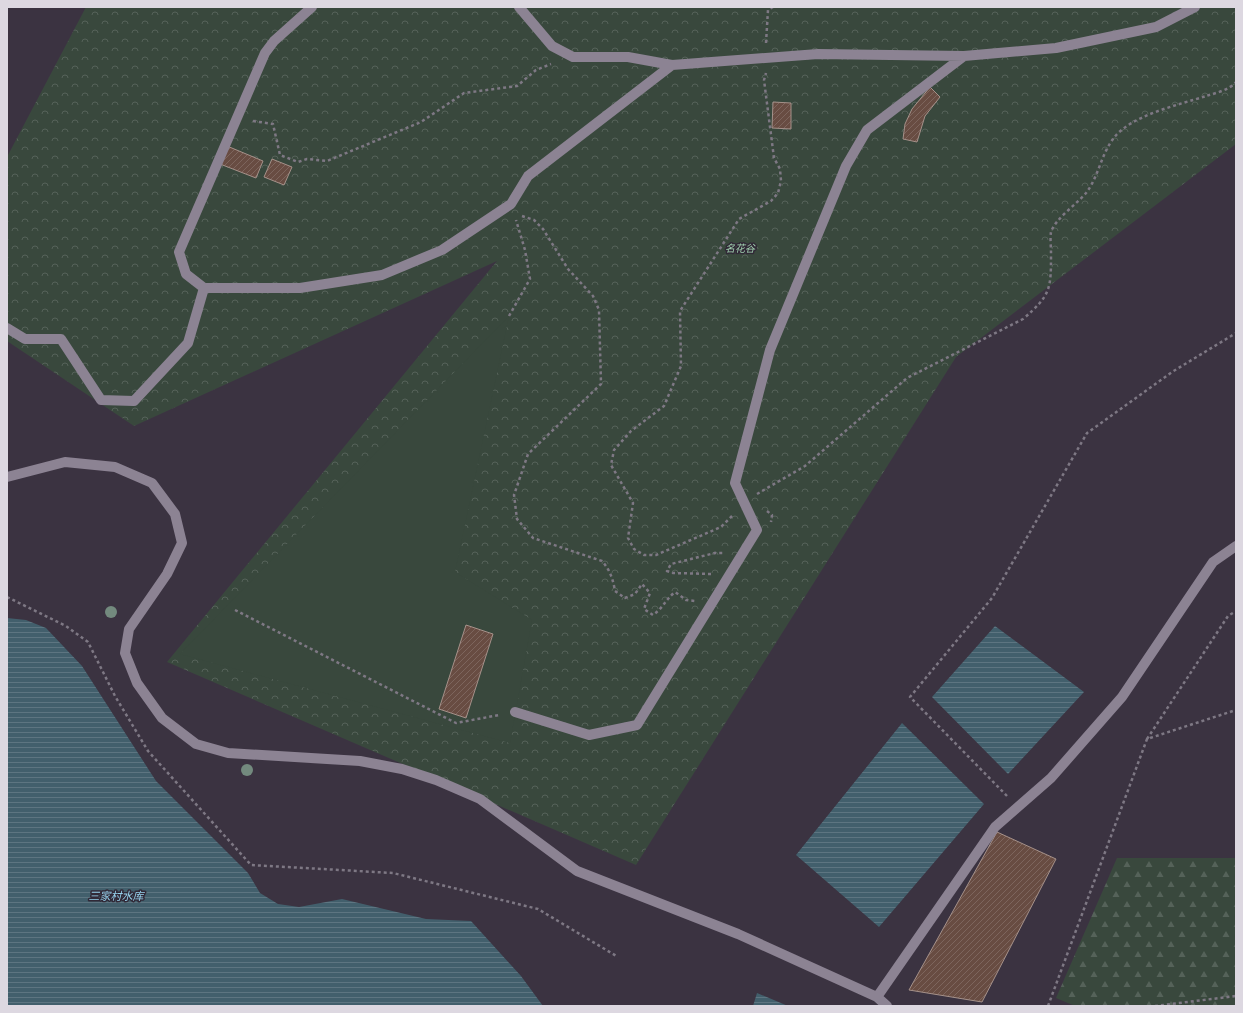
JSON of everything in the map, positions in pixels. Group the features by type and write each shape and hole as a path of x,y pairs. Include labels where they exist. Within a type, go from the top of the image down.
{"street":[{"path":"312,7 274,41 265,54 179,252 186,274 204,288 300,288 382,275 442,250 511,204 528,176 672,65"},
{"path":"519,7 552,46 572,57 628,58 672,65 818,54 964,56 1056,48 1156,27 1194,7"},
{"path":"515,712 589,735 637,725 757,530 735,483 770,350 846,166 867,130 964,56"},
{"path":"7,328 25,338 60,340 101,400 134,401 188,343 204,288"},
{"path":"7,477 65,462 115,467 152,483 175,514 182,544 167,574 129,629 125,653 137,683 162,718 196,744 228,753 360,761 402,769 436,780 480,799 577,871 738,934 877,997 888,1006"},
{"path":"877,997 995,827 1051,778 1122,697 1213,562 1236,546"}],"path":[{"path":"774,7 768,10 766,45 770,58 764,80 774,158 780,169 781,181 778,193 771,201 739,219 680,311 681,366 664,406 631,431 614,450 611,465 634,503 628,538 634,549 644,555 656,555 721,527 753,496 805,466 908,378 1023,319 1041,303 1048,292 1051,280 1051,232 1058,222 1087,192 1113,139 1122,130 1142,118 1223,91 1236,82"},
{"path":"248,120 273,124 280,155 298,162 307,159 327,161 421,122 464,93 517,86 536,70 572,57"},
{"path":"509,316 530,279 525,250 511,204"},
{"path":"511,204 523,217 534,220 543,228 568,270 593,296 599,310 601,384 528,454 514,495 517,519 533,538 602,561 613,579 615,591 625,598 635,594 642,584 650,593 644,609 654,615 663,608 668,598 675,592 686,600 698,601 718,593"},
{"path":"1018,807 910,697 992,598 1087,434 1172,372 1236,333"},
{"path":"753,496 772,516 771,528"},
{"path":"730,574 673,573 667,571 671,564 715,553 742,554"},
{"path":"7,597 66,626 88,642 115,696 148,751 251,865 401,874 538,909 618,957"},
{"path":"235,610 456,723 515,712"},
{"path":"1048,1006 1146,739 1228,616 1236,611"},
{"path":"1146,739 1236,710"},
{"path":"1155,1006 1236,996"}],"green space":[{"name":"名花谷","path":"86,7 1236,7 1236,144 956,357 636,865 167,662 497,261 134,426 7,341 7,157"},
{"path":"509,316 455,572 532,620 510,743 180,654"},
{"path":"1117,858 1236,858 1236,1006 1075,1006 1056,998"}],"water":[{"name":"三家村水库","path":"7,618 26,620 46,628 82,666 156,781 248,873 260,893 278,904 299,907 342,899 426,919 471,921 521,976 543,1006 7,1006"},
{"path":"995,626 1084,692 1008,774 932,697"},
{"path":"902,723 984,804 879,927 796,855"},
{"path":"757,993 788,1006 753,1006"}],"building":[{"path":"930,87 940,97 925,116 917,142 903,139 905,124 912,109"},
{"path":"773,102 791,103 791,129 772,128"},
{"path":"227,146 263,161 256,178 220,164"},
{"path":"272,159 292,167 284,185 264,177"},
{"path":"466,625 493,634 466,718 439,709"},
{"path":"997,832 1056,859 982,1002 909,990"}]}
